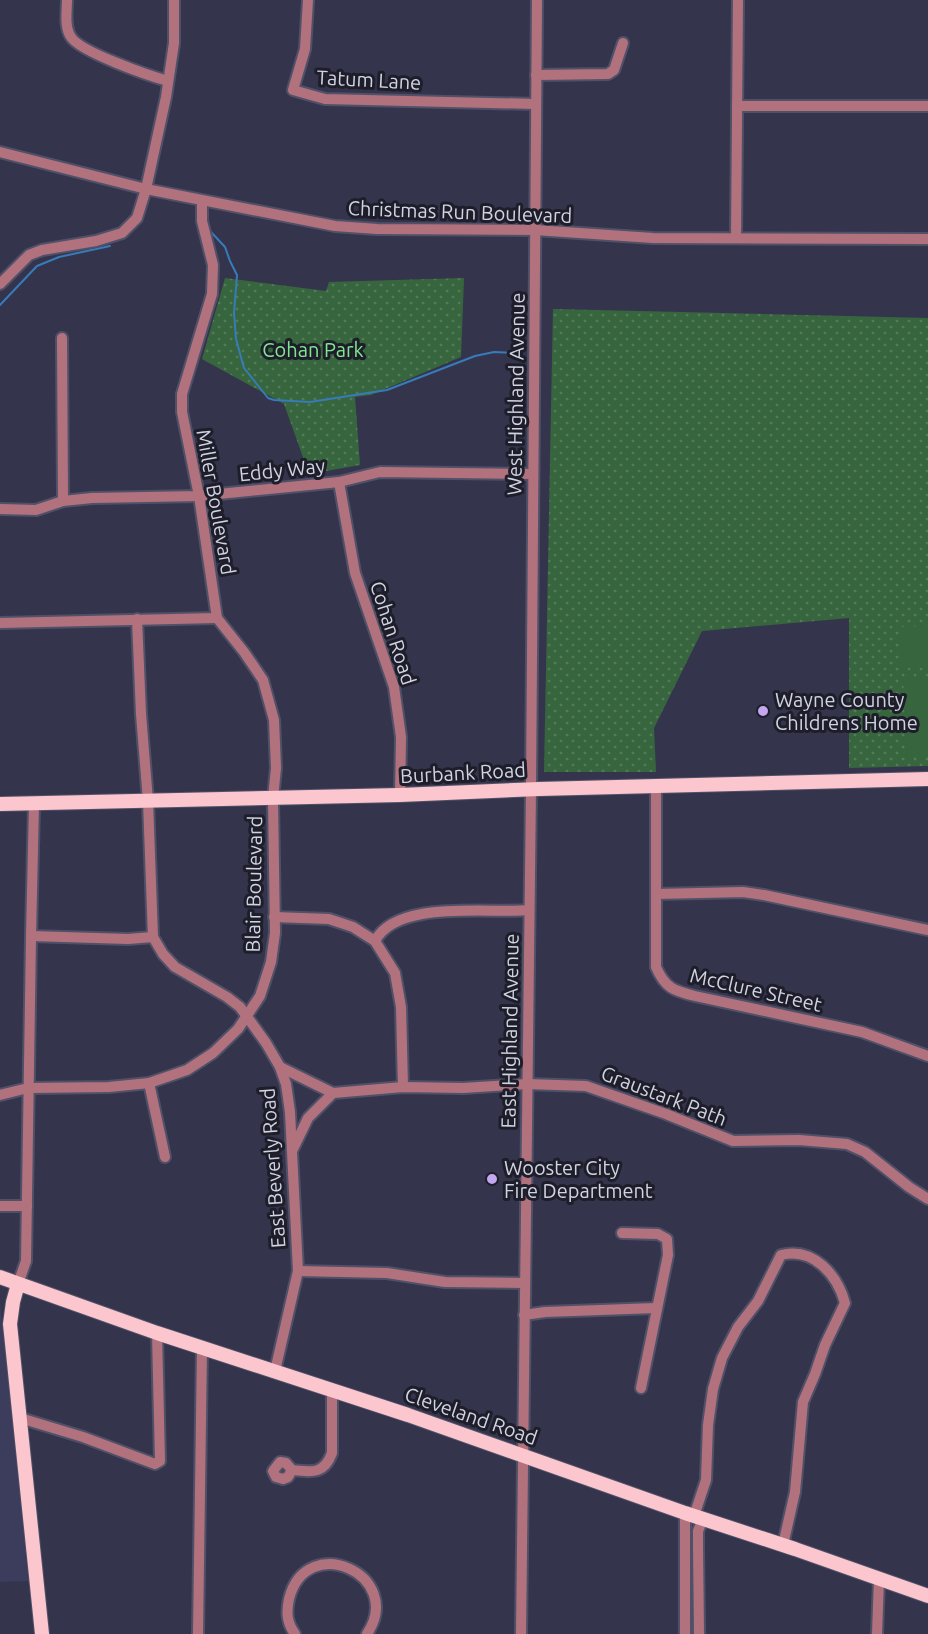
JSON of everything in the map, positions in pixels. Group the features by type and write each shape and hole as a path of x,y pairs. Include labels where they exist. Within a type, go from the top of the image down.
{"main road":[{"name":"Burbank Road","path":"0,804 928,779"},
{"name":"Cleveland Road","path":"0,1277 157,1333 522,1454 928,1596"},
{"path":"18,1284 10,1324 42,1634"}],"street":[{"path":"67,0 67,23 70,36 80,46 148,76 168,81"},
{"path":"0,284 29,255 42,250 96,241 122,233 137,218 146,189 166,97 174,43 174,0"},
{"name":"Tatum Lane","path":"308,0 305,49 293,90 325,99 536,104"},
{"name":"West Highland Avenue","path":"531,789 537,0"},
{"path":"736,238 738,0"},
{"path":"536,75 608,74 614,70 623,43"},
{"path":"737,106 928,106"},
{"name":"Christmas Run Boulevard","path":"0,152 146,189 335,226 377,229 535,230 653,238 928,239"},
{"name":"Miller Boulevard","path":"202,201 202,221 213,265 212,294 182,394 182,412 199,496 217,618"},
{"path":"63,338 61,457 63,501"},
{"name":"Eddy Way","path":"0,509 36,510 63,501 92,498 199,496 339,482 380,472 533,474"},
{"name":"Cohan Road","path":"339,482 355,573 394,687 400,737 400,795"},
{"path":"0,623 217,618 263,680 269,698 274,720 276,768 273,798"},
{"path":"31,936 128,939 153,937 148,801 137,619"},
{"name":"McClure Street","path":"656,787 656,967 669,987 695,996 862,1032 928,1056"},
{"name":"East Highland Avenue","path":"521,1634 531,789"},
{"name":"Blair Boulevard","path":"0,1095 28,1088 109,1087 149,1083 182,1072 202,1062 225,1044 248,1017 260,996 274,950 273,798"},
{"path":"18,1284 27,1261 34,804"},
{"path":"656,894 743,892 928,930"},
{"path":"375,941 382,930 422,913 529,910"},
{"path":"274,916 329,919 353,927 375,941 395,973 401,1007 403,1087"},
{"name":"East Beverly Road","path":"153,937 163,954 175,967 240,1007 280,1067 286,1084 290,1112 298,1271 275,1371"},
{"path":"280,1067 333,1093 308,1118 292,1152"},
{"path":"149,1083 165,1157"},
{"name":"Graustark Path","path":"333,1093 403,1087 463,1088 527,1084 598,1088 733,1142 799,1140 847,1144 866,1152 909,1187 928,1199"},
{"path":"0,1206 27,1206"},
{"path":"622,1233 658,1234 667,1239 668,1255 641,1388"},
{"path":"685,1634 685,1587 694,1516 706,1480 708,1425 713,1389 722,1358 738,1327 758,1301 781,1255 793,1252 812,1257 829,1272 842,1293 845,1303 802,1402 795,1492 783,1545"},
{"path":"298,1271 387,1273 445,1282 524,1283"},
{"path":"524,1315 546,1312 656,1308"},
{"path":"20,1418 83,1437 154,1464 160,1461 157,1333"},
{"path":"198,1634 202,1347"},
{"path":"292,1470 321,1470 329,1463 332,1454 332,1391"},
{"path":"694,1516 698,1531 699,1634"},
{"path":"295,1634 287,1620 287,1607 292,1588 303,1574 317,1566 333,1563 345,1565 357,1571 368,1581 373,1593 375,1613 373,1624 367,1634"},
{"path":"877,1634 879,1579"},
{"path":"685,1587 698,1587"}],"shaded area":[{"path":"0,1303 24,1538 28,1581 0,1582"}],"green space":[{"name":"Cohan Park","path":"225,278 326,291 329,282 464,278 461,357 371,395 355,397 360,465 309,474 284,404 202,359"},
{"path":"553,309 928,318 928,766 849,768 849,618 702,631 654,728 656,772 544,772"},
{"path":"928,626 928,668 899,668 899,627"},
{"path":"928,678 928,755 907,756 903,679"}],"waterway":[{"path":"211,232 225,247 237,275 234,313 236,339 244,368 268,398 310,402 387,390 475,356 494,352 519,353"},
{"path":"0,305 37,266 59,257 110,246"}],"place":[{"name":"Wayne County Childrens Home","path":"763,711"},
{"name":"Wooster City Fire Department","path":"492,1179"}]}
